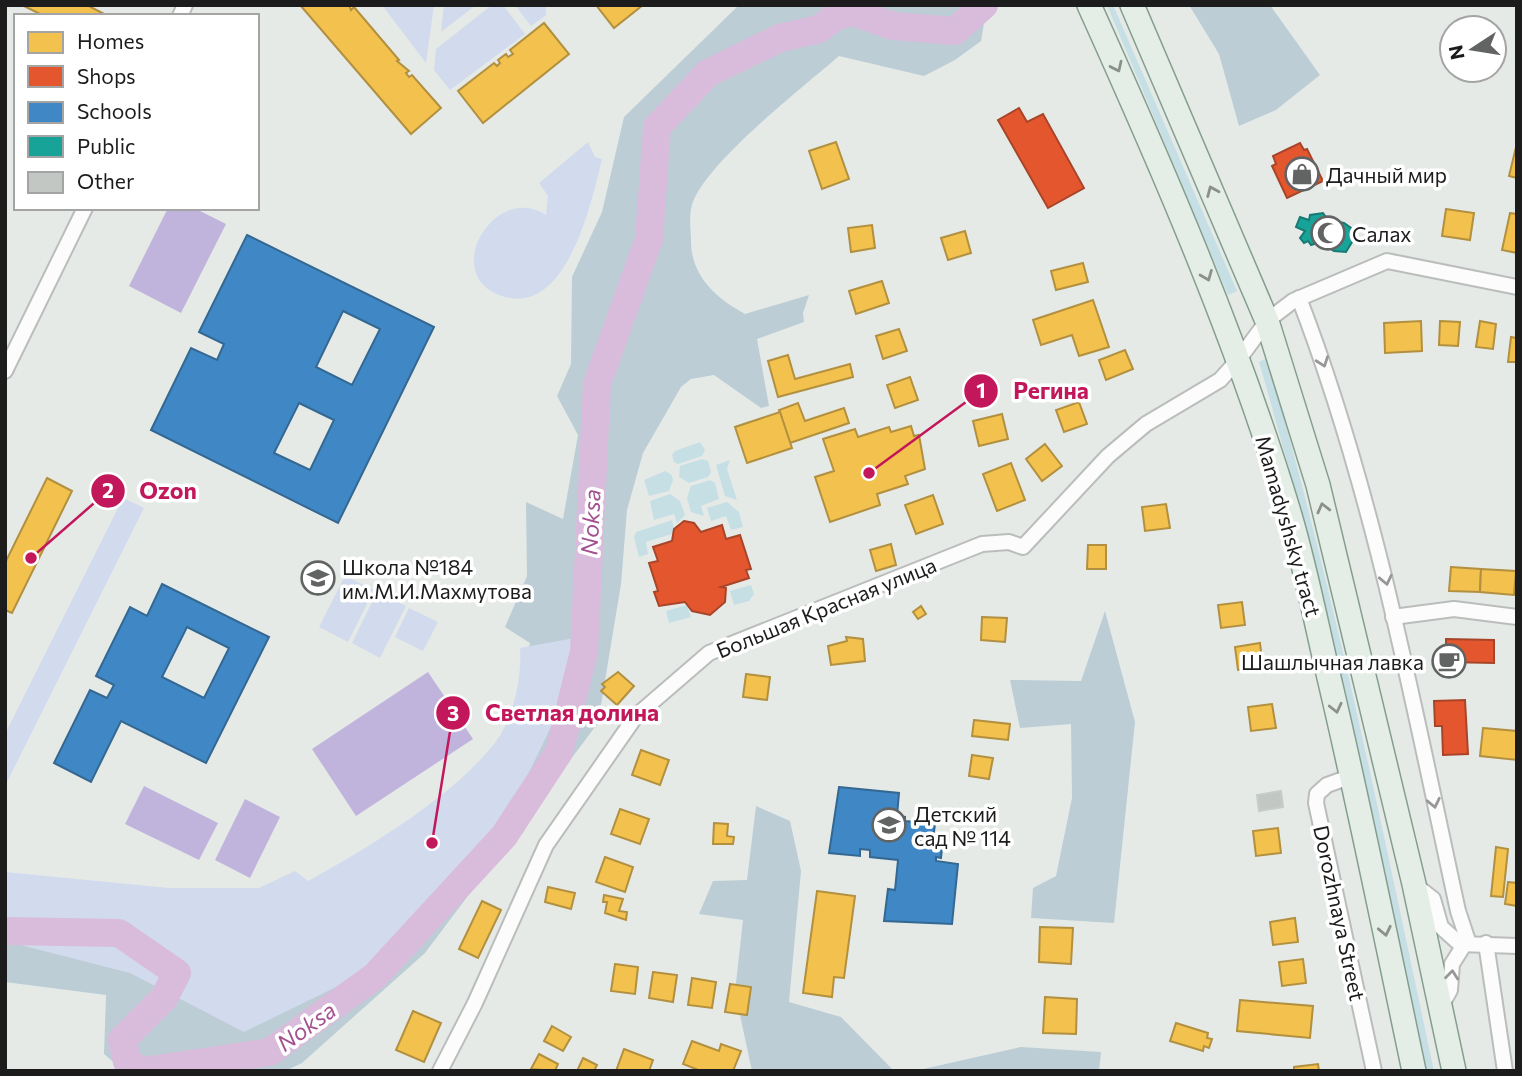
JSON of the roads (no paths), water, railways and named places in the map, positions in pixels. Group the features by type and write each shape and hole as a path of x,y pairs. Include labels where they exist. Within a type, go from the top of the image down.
{"main road":[{"name":"Mamadyshsky tract","path":"1089,5 1170,184 1240,359 1289,513 1352,776 1415,1071"},
{"name":"Mamadyshsky tract","path":"1132,5 1267,321 1318,485 1414,884 1454,1071"}],"street":[{"path":"5,371 84,210"},
{"name":"Большая Красная улица","path":"440,1071 475,1003 546,845 636,716 709,653 982,544 1009,542 1023,547 1108,456 1146,424 1220,380 1240,359 1267,321 1299,298 1387,261 1517,287"},
{"path":"1299,298 1334,390 1376,534 1467,944"},
{"path":"1394,617 1454,610 1517,617"},
{"name":"Dorozhnaya Street","path":"1352,776 1327,785 1317,794 1316,803 1374,1071"},
{"path":"1414,884 1433,899 1441,927 1449,936 1467,944 1517,946"},
{"path":"1486,943 1505,1071"},
{"path":"1441,1006 1450,990 1455,958 1467,944"}],"waterway":[{"name":"Noksa","path":"144,1071 270,1052 375,976 504,836 559,752 584,652 597,384 649,239 657,127 708,73 780,38 819,29 836,16 853,12 893,26 955,31 984,5"},
{"name":"Noksa","path":"5,931 119,933 177,973 164,998 122,1040 127,1062 143,1071"}],"place":[{"name":"Дачный мир","path":"1302,174"},
{"name":"Салах","path":"1328,233"},
{"name":"Регина","path":"869,473"},
{"name":"Ozon","path":"31,558"},
{"name":"Школа №184 им.М.И.Махмутова","path":"318,578"},
{"name":"Шашлычная лавка","path":"1449,661"},
{"name":"Детский сад № 114","path":"889,825"},
{"name":"Светлая долина","path":"432,843"}]}
